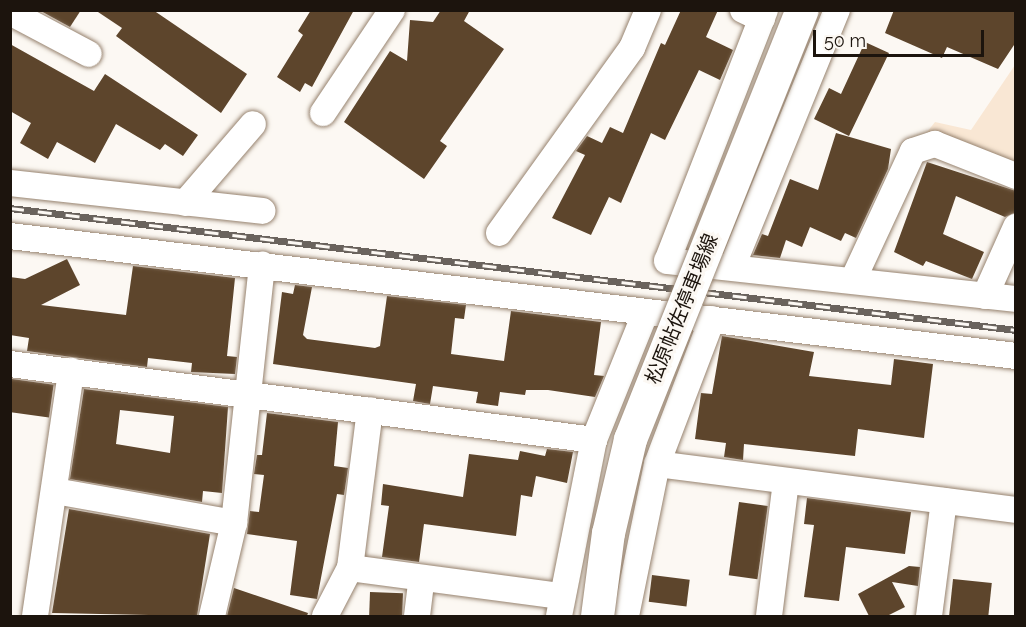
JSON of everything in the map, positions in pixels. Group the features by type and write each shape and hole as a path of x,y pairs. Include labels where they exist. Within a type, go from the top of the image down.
{"main road":[{"name":"松原帖佐停車場線","path":"597,616 608,533 630,440 802,10"}],"street":[{"path":"323,113 392,10"},
{"path":"499,233 632,48 648,10"},
{"path":"732,267 837,10"},
{"path":"10,12 89,54"},
{"path":"757,13 667,261 1016,299"},
{"path":"185,203 253,124"},
{"path":"852,280 913,151 935,144 1016,176"},
{"path":"10,183 262,212"},
{"path":"985,296 1016,227"},
{"path":"10,236 262,265 645,314 712,319 1016,356"},
{"path":"212,616 234,523 262,265"},
{"path":"350,568 422,578 560,606 594,440 645,314"},
{"path":"626,616 657,464 712,319"},
{"path":"10,364 594,440"},
{"path":"35,616 71,371"},
{"path":"325,616 350,568 370,410"},
{"path":"657,464 1016,510"},
{"path":"769,616 786,482"},
{"path":"55,490 234,523"},
{"path":"929,616 944,501"},
{"path":"417,616 422,578"}],"shaded area":[{"path":"1015,65 1015,164 924,136 935,122 971,130"}],"building":[{"path":"39,10 81,10 70,27"},
{"path":"95,10 153,10 247,74 221,113 116,36 122,28"},
{"path":"311,10 354,10 312,87 305,83 300,92 277,77 303,35 298,31"},
{"path":"441,10 470,10 464,21 504,49 440,141 447,146 424,179 344,122 390,51 407,61 410,20 433,22"},
{"path":"681,10 718,10 706,37 733,50 720,80 699,70 665,140 651,133 621,203 609,197 591,235 552,218 585,155 576,151 587,136 602,143 610,127 623,133 661,43 665,45"},
{"path":"894,10 1016,10 1016,42 998,69 947,47 942,58 885,33"},
{"path":"865,42 889,53 849,136 814,119 829,88 841,94"},
{"path":"10,44 94,91 105,74 198,135 183,156 165,144 160,150 116,124 95,163 57,142 48,159 20,143 31,123 10,111"},
{"path":"836,133 891,149 888,169 856,238 845,233 841,241 810,227 802,247 786,240 780,258 753,255 762,234 768,236 790,179 818,190"},
{"path":"927,162 1016,191 1016,212 1005,217 956,196 943,234 984,252 972,279 926,261 923,266 894,252"},
{"path":"67,259 80,285 41,305 126,315 133,266 235,278 227,356 237,357 235,374 191,372 192,363 148,358 147,367 27,351 29,338 10,335 10,277 25,279"},
{"path":"295,285 312,287 303,335 307,339 375,348 380,346 387,296 466,305 464,319 455,318 451,354 504,361 511,311 601,322 594,375 604,376 595,397 548,390 526,390 525,395 500,392 498,406 476,403 478,392 433,386 430,404 413,401 416,384 273,364 282,292 293,294"},
{"path":"722,336 814,352 809,376 891,385 894,359 933,364 924,438 858,429 855,456 744,444 743,460 724,457 726,443 695,439 701,393 712,394"},
{"path":"12,379 54,385 49,418 10,412"},
{"path":"84,389 228,407 222,493 203,491 202,502 70,479","holes":["120,410 174,416 170,453 116,444"]},
{"path":"267,413 338,422 334,466 348,468 344,495 337,494 317,599 290,595 297,541 247,534 250,511 259,512 264,475 254,474 257,455 262,455"},
{"path":"547,449 573,452 567,483 536,476 532,497 521,495 516,536 424,524 419,562 382,557 389,506 381,505 383,484 463,497 469,454 518,460 520,451 545,456"},
{"path":"807,498 911,512 905,554 846,547 839,601 804,597 814,525 804,524"},
{"path":"739,502 768,506 757,579 729,575"},
{"path":"69,509 210,534 197,616 52,613"},
{"path":"909,566 920,567 918,586 892,582 905,607 887,616 869,616 858,594"},
{"path":"652,575 690,580 686,606 649,602"},
{"path":"953,579 992,583 988,616 949,616"},
{"path":"234,588 308,613 307,616 227,616"},
{"path":"370,592 403,593 402,616 369,616"}],"railway":[{"path":"10,208 1016,330"}]}
